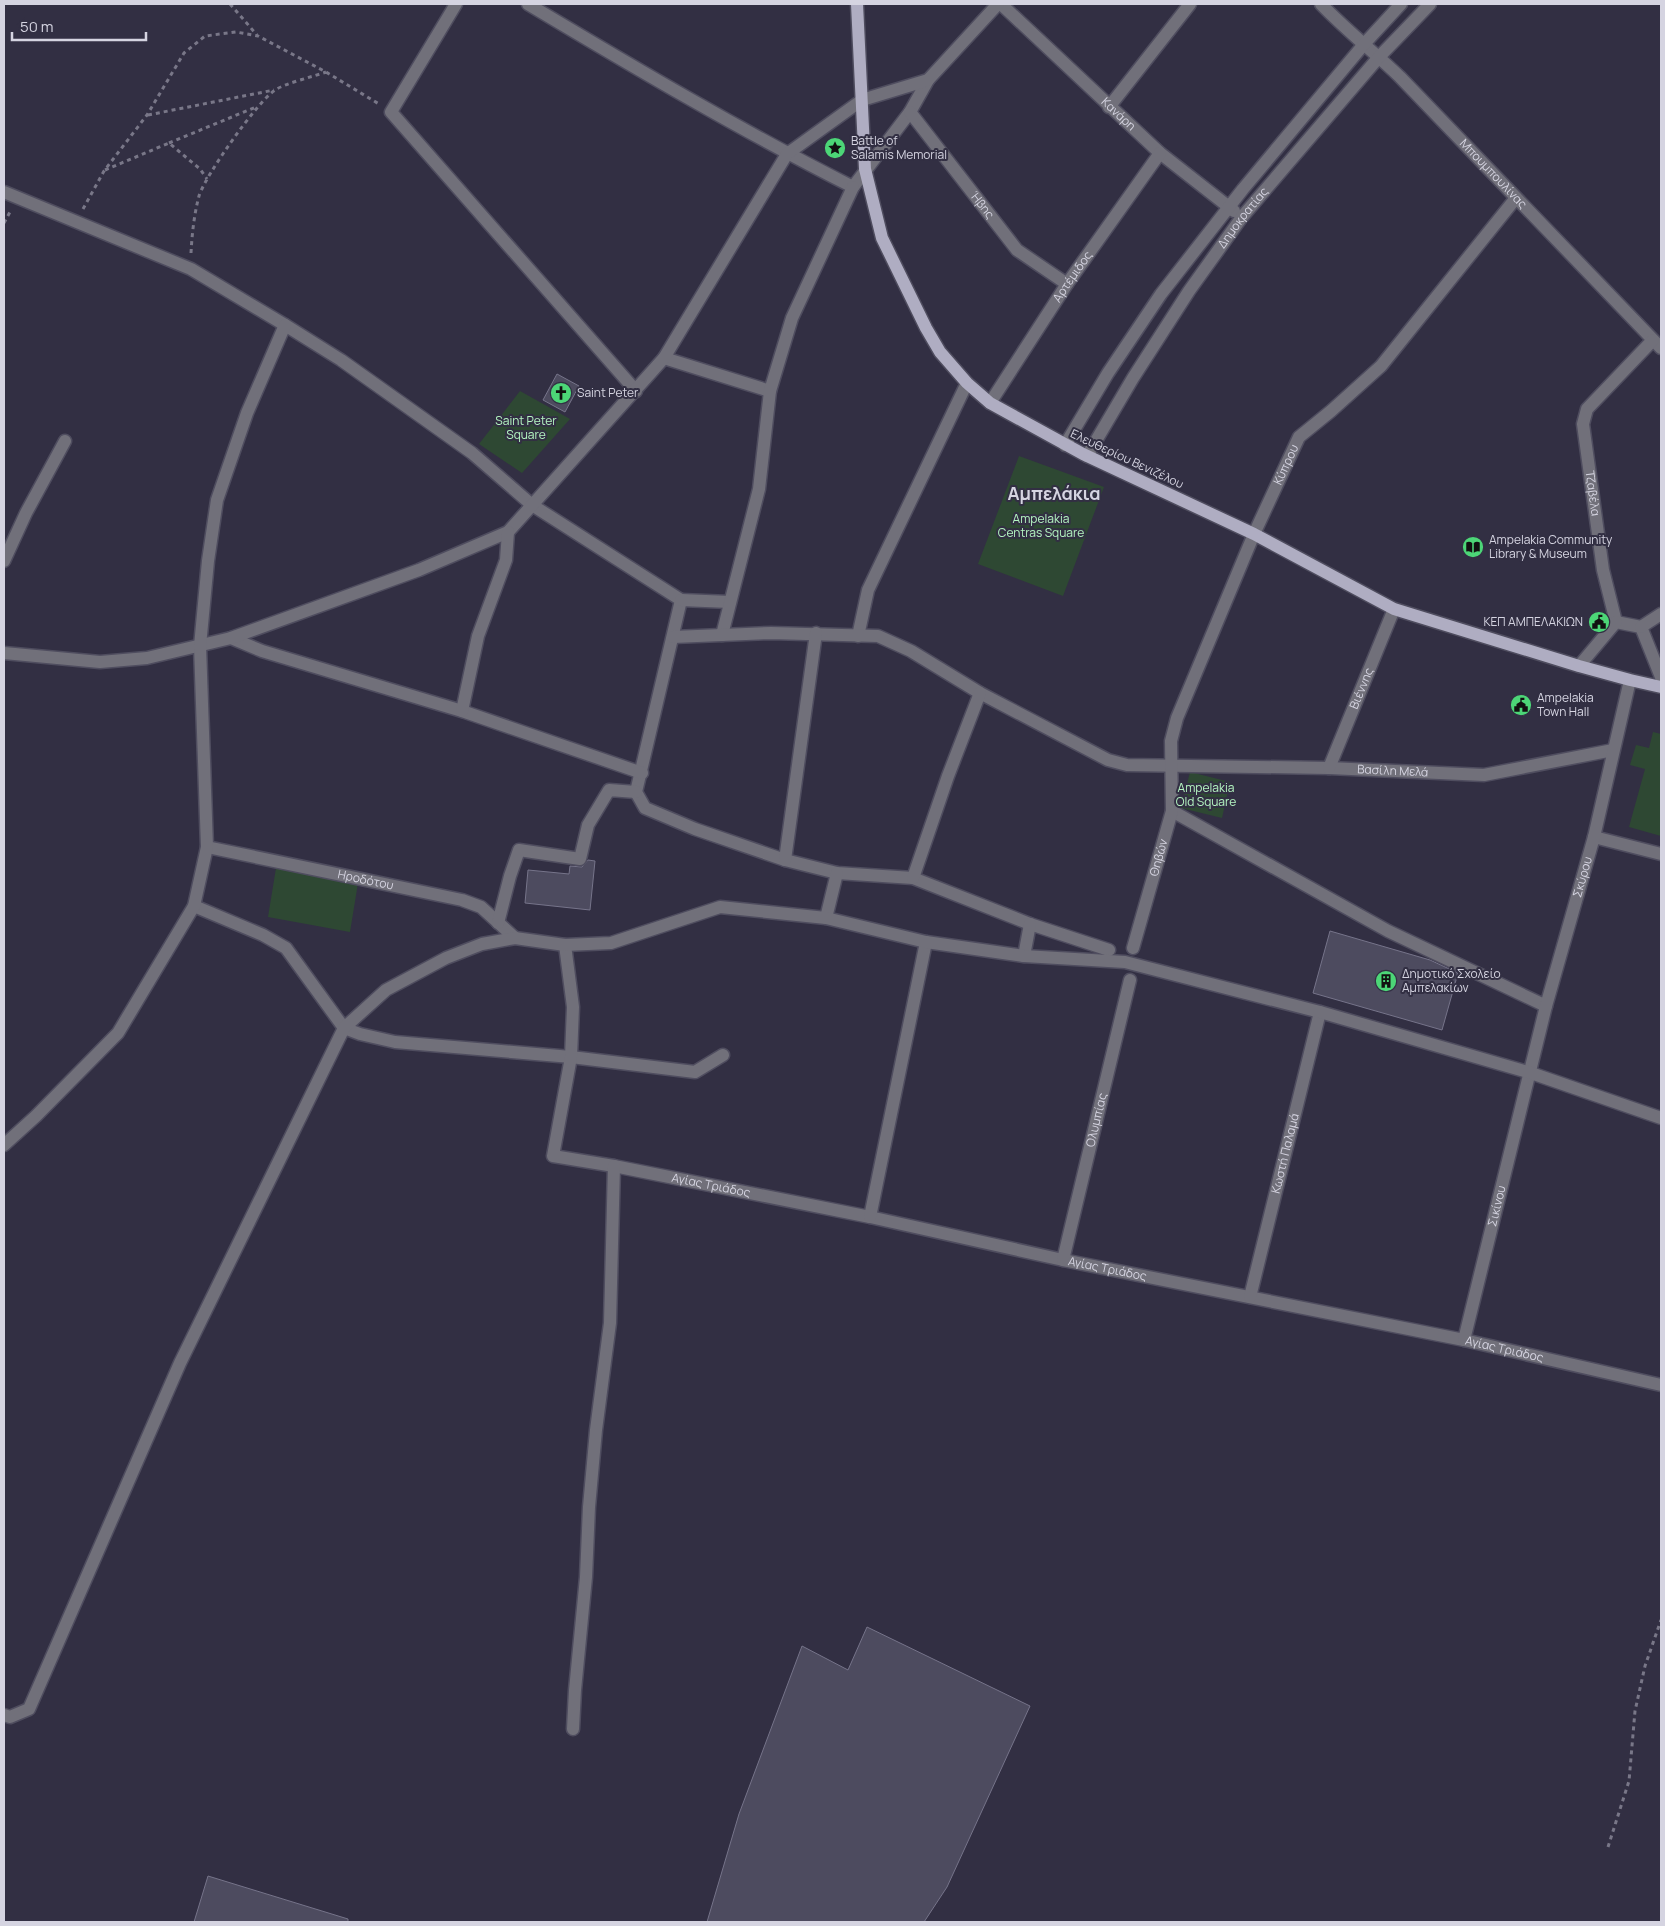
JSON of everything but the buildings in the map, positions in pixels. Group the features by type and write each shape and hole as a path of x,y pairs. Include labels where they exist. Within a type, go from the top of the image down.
{"main road":[{"name":"Ελευθερίου Βενιζέλου","path":"858,4 865,169 882,238 926,328 940,352 968,383 990,403 1065,445 1254,534 1394,609 1579,666 1661,687"}],"street":[{"path":"456,4 391,112 636,391"},
{"path":"528,4 787,154 853,187"},
{"path":"722,635 759,489 770,392 792,318 853,187 910,112 928,80 1000,4"},
{"name":"Κανάρη","path":"1000,4 1160,153 1242,217"},
{"path":"1110,106 1190,4"},
{"name":"Μπουμπουλίνας","path":"1321,4 1379,57 1657,344"},
{"name":"Δημοκρατίας","path":"1065,445 1108,373 1161,294 1229,206 1365,43 1401,4"},
{"name":"Δημοκρατίας","path":"1087,456 1133,378 1189,291 1242,217 1379,57 1430,4"},
{"path":"4,653 100,662 146,658 200,646 231,638 419,570 508,532 664,358 787,154 862,100 928,80"},
{"name":"Ήβης","path":"910,112 1017,250 1067,284"},
{"name":"Αρτέμιδος","path":"990,403 1067,284 1160,153"},
{"path":"4,192 191,269 341,360 472,453 532,505 681,600 730,602"},
{"name":"Κύπρου","path":"1171,765 1171,741 1177,718 1254,534 1300,437 1332,411 1381,366 1516,198"},
{"path":"4,1145 36,1116 118,1033 194,906 207,847 200,646 208,561 217,500 247,414 285,325"},
{"name":"Τζαβέλα","path":"1616,622 1603,570 1583,424 1584,416 1588,409 1657,344"},
{"path":"664,358 770,392"},
{"path":"858,636 868,590 968,383"},
{"path":"4,561 26,513 65,442"},
{"path":"462,711 478,636 506,560 508,532"},
{"path":"681,600 636,792 646,808 695,829 785,860 837,873 913,878 1030,924 1109,950"},
{"name":"Βιέννης","path":"1329,768 1394,609"},
{"path":"1579,666 1616,622 1641,627 1661,614"},
{"path":"1641,627 1661,677"},
{"name":"Βασίλη Μελά","path":"673,637 771,633 878,636 911,650 980,693 1108,760 1127,765 1329,768 1484,775 1613,750"},
{"path":"785,860 816,634"},
{"path":"231,638 262,651 462,711 642,772"},
{"name":"Σκύρου","path":"1531,1073 1546,1006 1594,837 1630,680"},
{"path":"913,878 948,776 980,693"},
{"name":"Θηβών","path":"1133,948 1172,811 1171,765"},
{"path":"498,923 519,850 580,859 588,825 609,790 636,792"},
{"path":"1172,811 1388,932 1546,1006"},
{"path":"1594,837 1661,854"},
{"name":"Ηροδότου","path":"207,847 462,900 480,907 515,938"},
{"path":"826,918 837,873"},
{"path":"194,906 255,932 286,948 344,1028 360,1034 395,1042 571,1057 695,1072 723,1055"},
{"path":"4,1714 10,1716 28,1709 180,1363 344,1028 386,990 446,958 482,944 515,938 565,945 612,943 720,907 826,918 926,942 1024,956 1126,962 1320,1012 1531,1073 1661,1118"},
{"path":"1024,956 1030,924"},
{"path":"870,1217 926,942"},
{"path":"565,945 573,1008 571,1057"},
{"name":"Ολυμπίας","path":"1063,1260 1130,980"},
{"name":"Κωστή Παλαμά","path":"1250,1297 1320,1012"},
{"name":"Αγίας Τριάδος","path":"571,1057 553,1156 614,1166 870,1217 1063,1260 1464,1340 1661,1385"},
{"name":"Σικίνου","path":"1464,1340 1531,1073"},
{"path":"573,1729 596,1430 610,1323 614,1166"}],"path":[{"path":"230,4 258,36"},
{"path":"77,221 104,171 147,115 184,53 205,36 236,32 258,36 326,72 391,112"},
{"path":"147,115 276,90 326,72"},
{"path":"191,269 192,228 200,195 207,179 257,107 276,90"},
{"path":"104,171 257,107"},
{"path":"169,143 200,169 207,179"},
{"path":"1608,1847 1629,1781 1635,1711 1645,1666 1661,1620"}],"green space":[{"name":"Saint Peter Square","path":"520,391 570,419 522,473 479,444"},
{"name":"Ampelakia Centras Square","path":"1019,456 1104,487 1063,596 978,564"},
{"path":"1653,732 1661,734 1661,836 1629,827 1645,769 1630,765 1636,745 1649,748"},
{"name":"Ampelakia Old Square","path":"1190,772 1230,782 1222,818 1181,808"},
{"path":"276,868 358,883 350,932 268,917"}],"place":[{"name":"Battle of Salamis Memorial","path":"835,148"},
{"name":"Saint Peter","path":"561,393"},
{"name":"Ampelakia Community Library & Museum","path":"1473,547"},
{"name":"ΚΕΠ ΑΜΠΕΛΑΚΙΩΝ","path":"1599,622"},
{"name":"Ampelakia Town Hall","path":"1521,705"},
{"name":"Δημοτικό Σχολείο Αμπελακίων","path":"1386,981"}],"district":[{"name":"Αμπελάκια","path":"1054,494"}]}
